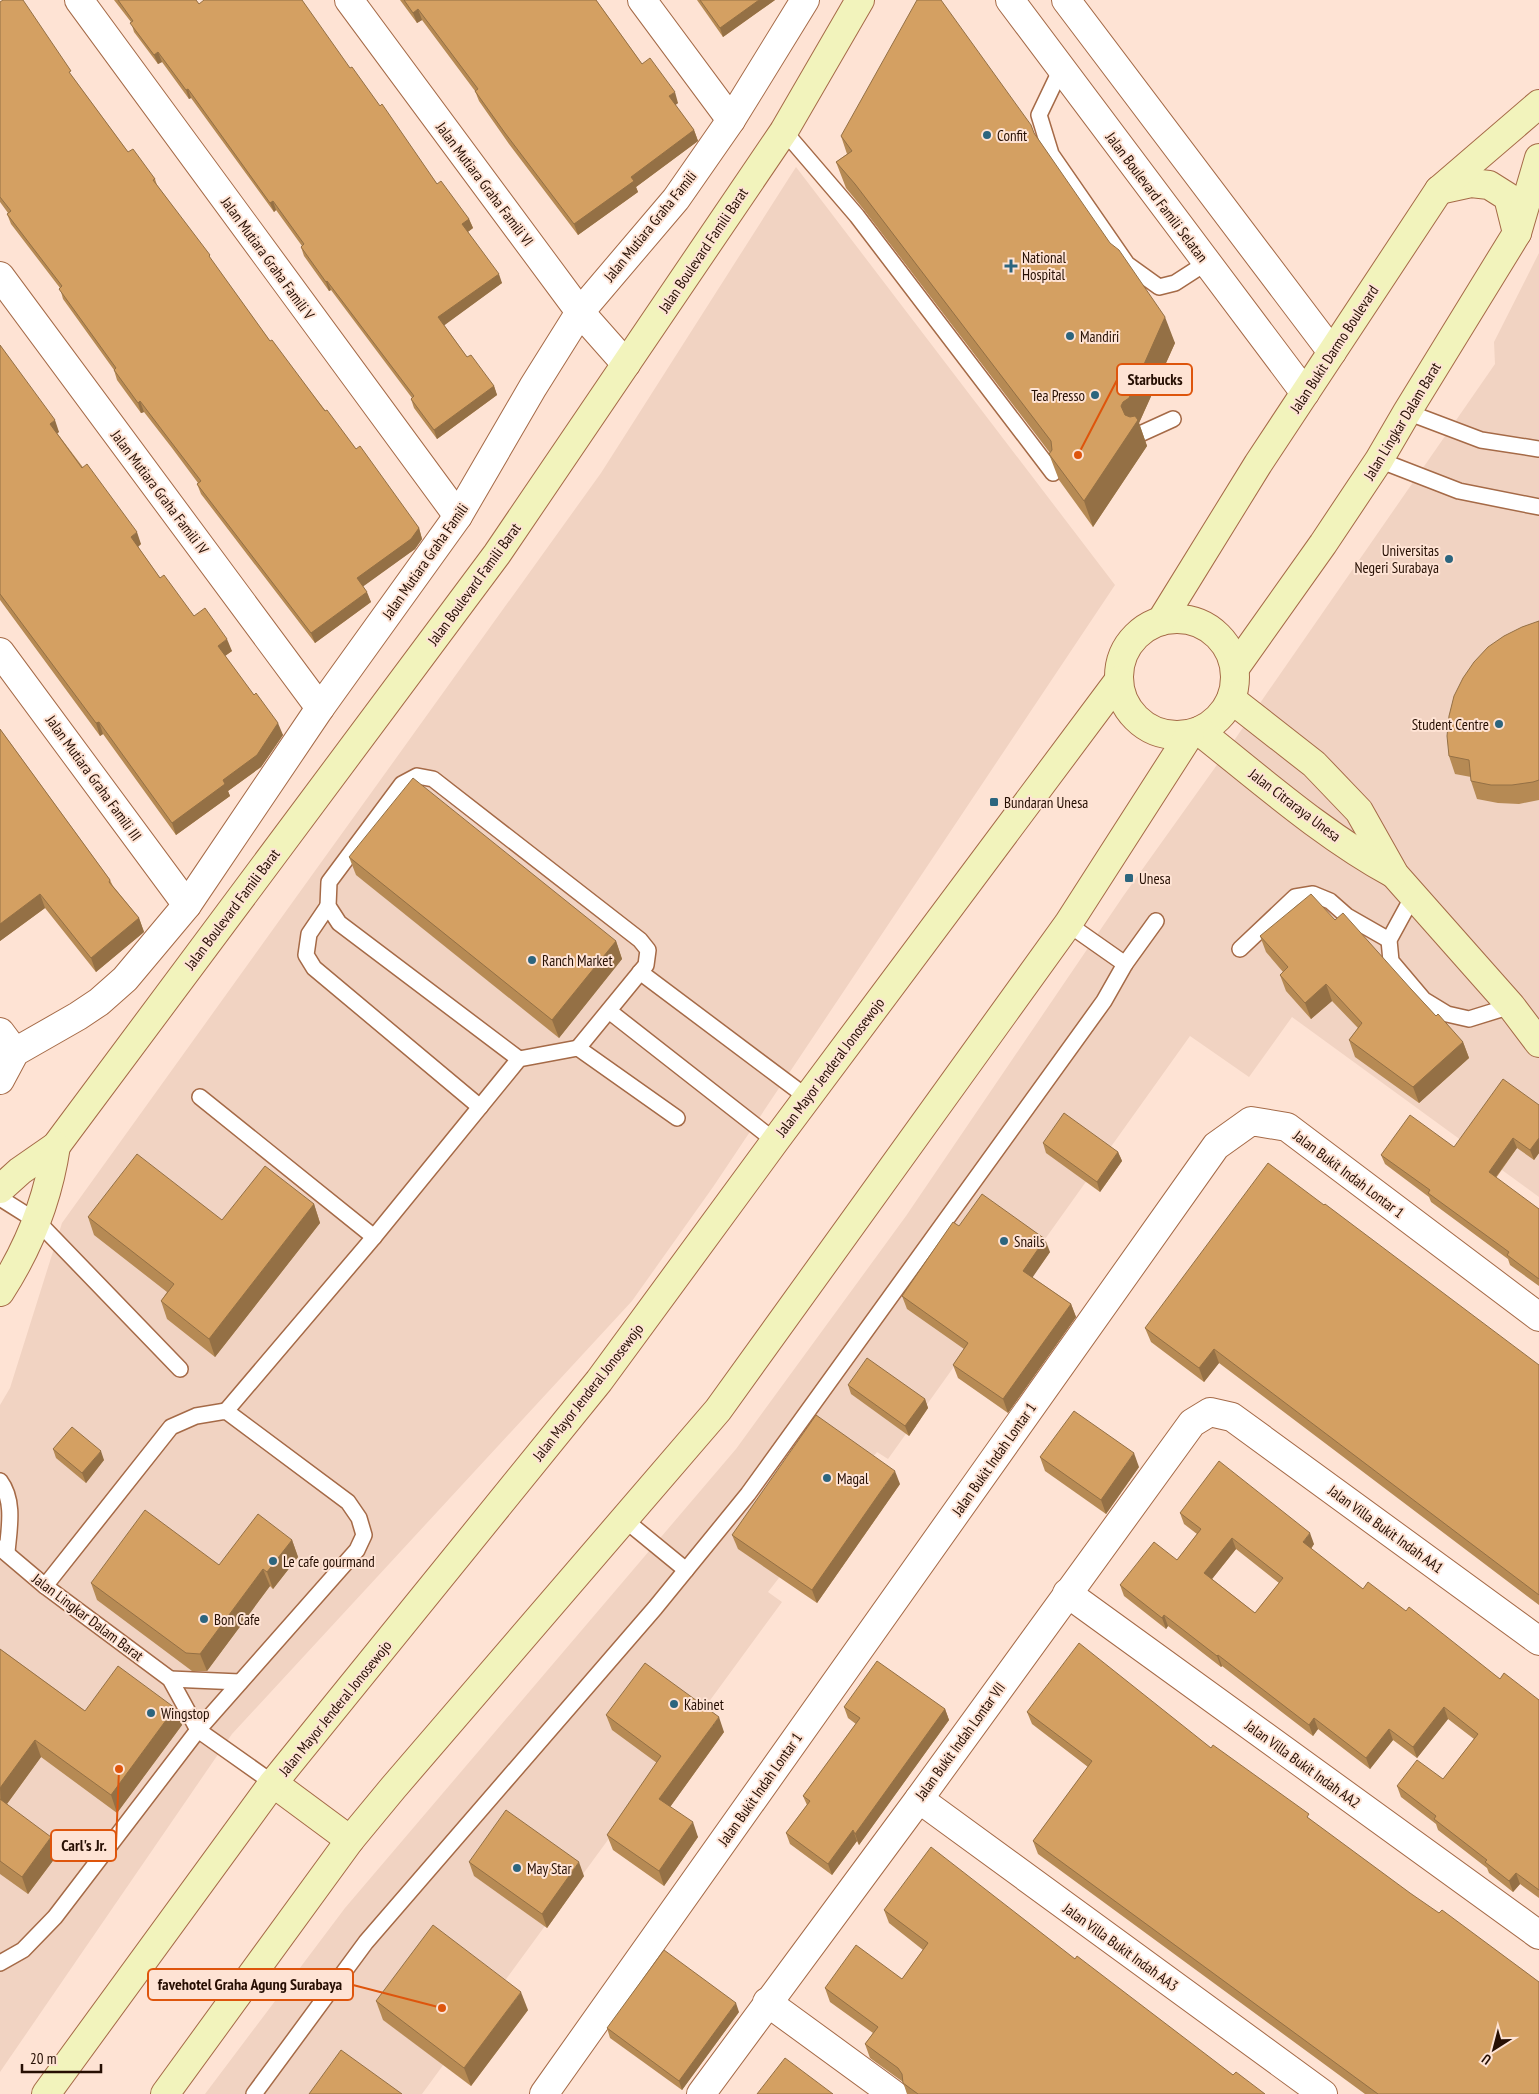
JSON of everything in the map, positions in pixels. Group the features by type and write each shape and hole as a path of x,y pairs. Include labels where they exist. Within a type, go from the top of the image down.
{"main road":[{"name":"Jalan Boulevard Famili Barat","path":"0,1189 20,1171 56,1146 497,554 784,131 860,0"},
{"name":"Jalan Bukit Darmo Boulevard","path":"1161,620 1305,393 1439,190 1539,104"},
{"name":"Jalan Lingkar Dalam Barat","path":"1235,668 1323,544 1379,460 1517,233 1539,158"},
{"path":"1439,190 1471,183 1489,185 1508,197 1517,233"},
{"path":"1178,593 1251,646"},
{"path":"1180,618 1200,623 1217,634 1229,650 1235,668 1235,685 1231,699 1224,712 1212,723 1194,732 1173,735 1156,731 1142,723 1130,711 1122,696 1118,680 1120,664 1125,650 1134,637 1147,627 1161,620 1180,618"},
{"name":"Jalan Mayor Jenderal Jonosewojo","path":"46,2094 273,1783 599,1381 1118,680"},
{"name":"Jalan Citraraya Unesa","path":"1231,699 1314,764 1359,811 1395,875 1511,1006 1539,1043"},
{"path":"165,2094 350,1840 718,1410 1068,924 1194,732"},
{"name":"Jalan Citraraya Unesa","path":"1194,732 1360,854 1395,875"},
{"name":"Jalan Boulevard Famili Barat","path":"0,1292 38,1222 51,1179 56,1146"},
{"path":"273,1783 350,1840"}],"street":[{"name":"Jalan Mutiara Graha Famili V","path":"79,0 458,516"},
{"name":"Jalan Mutiara Graha Famili VI","path":"349,0 580,312 626,364"},
{"path":"642,0 731,120"},
{"name":"Jalan Mutiara Graha Famili","path":"0,1080 7,1042 98,1002 125,979 187,905 320,708 458,516 533,387 580,312 676,199 731,120 805,0"},
{"name":"Jalan Boulevard Famili Selatan","path":"1010,0 1305,393"},
{"path":"1066,0 1332,352"},
{"name":"Jalan Mutiara Graha Famili IV","path":"0,276 320,708"},
{"name":"Jalan Mutiara Graha Famili III","path":"0,652 187,905"},
{"name":"Jalan Bukit Indah Lontar 1","path":"544,2094 1216,1146 1251,1121 1287,1127 1539,1317"},
{"name":"Jalan Bukit Indah Lontar VII","path":"701,2094 1192,1423 1210,1412 1232,1417"},
{"name":"Jalan Villa Bukit Indah AA1","path":"1232,1417 1539,1641"},
{"name":"Jalan Villa Bukit Indah AA2","path":"1067,1593 1539,1935"},
{"name":"Jalan Villa Bukit Indah AA3","path":"918,1799 1323,2094"},
{"path":"767,2002 892,2094"}],"lane":[{"path":"1061,69 1039,115 1051,154 1128,264 1159,287 1175,284 1206,263"},
{"path":"784,131 857,216 1053,473"},
{"path":"1407,412 1481,440 1539,448"},
{"path":"1140,434 1174,419"},
{"path":"1379,460 1459,491 1539,507"},
{"path":"45,1586 171,1427 196,1416 226,1411 374,1238 519,1059 578,1048 646,965 648,950 640,940 433,779 417,776 402,784 329,882 328,906 309,934 306,955 314,968 480,1107"},
{"path":"1240,949 1295,898 1313,894 1330,901 1347,916 1389,940"},
{"path":"1413,896 1389,940 1391,961 1424,1000 1447,1014 1469,1019 1511,1006"},
{"path":"328,906 338,923 519,1059"},
{"path":"254,2094 366,1942 443,1855 686,1570 748,1494 1104,1002 1125,964 1156,921"},
{"path":"1068,924 1125,964"},
{"path":"640,972 808,1098"},
{"path":"609,1011 775,1141"},
{"path":"578,1048 677,1118"},
{"path":"200,1097 374,1238"},
{"path":"0,1198 38,1222 180,1369"},
{"path":"0,1963 23,1950 56,1917 198,1730 357,1550 364,1535 359,1518 348,1502 226,1411"},
{"name":"Jalan Lingkar Dalam Barat","path":"0,1481 6,1489 10,1510 2,1554 170,1679 198,1730 273,1783"},
{"path":"625,1520 686,1570"},
{"path":"170,1679 240,1682"}],"shaded area":[{"path":"796,167 1115,585 713,1187 632,1301 232,1734 0,2072 0,1405 10,1388 62,1223 601,473"},
{"path":"1539,253 1539,1197 1292,1017 1249,1077 1190,1036 888,1459 877,1452 768,1592 782,1602 422,2094 205,2094 345,1908 736,1449 906,1216 1124,895 1224,755 1495,364 1494,342"}],"building":[{"path":"3,0 23,0 71,71 69,72 128,152 133,149 155,179 153,180 210,255 270,341 272,340 356,449 360,446 419,528 411,539 357,578 367,592 311,633 197,484 201,481 114,370 116,368 59,289 62,286 7,214 11,211 0,197 0,2"},
{"path":"118,0 196,0 199,4 204,0 302,0 350,68 352,67 380,106 382,104 437,184 441,181 469,219 462,224 499,274 438,317 467,357 471,355 494,386 434,430 411,399 414,396 301,247 304,244 273,201 270,203 188,89 186,90 158,52 154,55 130,23 133,21"},
{"path":"404,0 596,0 642,64 650,58 675,92 669,96 694,130 631,177 634,181 574,224 505,133 475,91 478,89 418,9 413,13"},
{"path":"700,0 759,0 720,28"},
{"name":"National Hospital","path":"917,0 941,0 1031,125 1034,133 1110,243 1119,250 1165,317 1129,398 1121,406 1125,415 1135,416 1138,420 1084,501 1049,454 1052,450 1051,441 855,184 836,162 852,151 841,136"},
{"path":"0,345 55,420 50,424 82,468 87,464 137,532 131,537 160,578 164,575 194,616 205,608 227,639 218,646 254,695 256,693 278,723 257,755 223,780 225,784 172,823 99,722 96,723 0,594"},
{"name":"Student Centre","path":"1539,621 1539,780 1512,785 1491,785 1471,781 1469,760 1449,756 1447,736 1454,696 1474,662 1488,647 1504,636"},
{"path":"0,729 110,880 109,882 139,918 91,958 40,894 0,924"},
{"path":"413,778 616,941 552,1020 349,857"},
{"path":"1311,894 1335,920 1343,913 1436,1016 1438,1014 1463,1042 1413,1087 1349,1040 1362,1023 1326,984 1305,1003 1280,975 1288,967 1260,936"},
{"path":"1503,1079 1539,1105 1539,1138 1530,1150 1513,1138 1489,1172 1539,1209 1539,1279 1507,1255 1509,1252 1428,1193 1430,1190 1381,1155 1410,1115 1454,1147"},
{"path":"1064,1113 1118,1152 1097,1182 1043,1143"},
{"path":"137,1154 222,1220 265,1166 314,1204 209,1339 161,1301 174,1284 88,1217"},
{"path":"1268,1163 1539,1365 1539,1595 1214,1349 1199,1368 1145,1328"},
{"path":"982,1194 1045,1239 1023,1271 1071,1304 1003,1399 953,1365 968,1343 902,1296 953,1222 959,1226"},
{"path":"867,1358 925,1399 905,1426 848,1385"},
{"path":"1074,1411 1134,1453 1101,1500 1040,1457"},
{"path":"816,1415 895,1471 812,1590 732,1535"},
{"path":"72,1427 101,1451 82,1473 53,1449"},
{"path":"1219,1461 1310,1533 1303,1542 1363,1589 1368,1582 1406,1611 1409,1607 1500,1679 1504,1673 1539,1700 1539,1890 1516,1873 1509,1881 1485,1862 1487,1860 1434,1819 1436,1816 1397,1786 1417,1760 1443,1779 1478,1734 1444,1707 1413,1747 1389,1729 1366,1758 1314,1718 1309,1725 1164,1615 1162,1618 1120,1585 1154,1542 1177,1560 1201,1529 1180,1513","holes":["1232,1538 1283,1578 1255,1613 1204,1573"]},
{"path":"145,1510 219,1565 258,1514 292,1540 267,1572 263,1569 200,1654 186,1653 91,1583"},
{"path":"1079,1643 1211,1748 1213,1745 1309,1814 1307,1817 1410,1893 1439,1913 1442,1910 1539,1982 1539,2094 1378,2094 1033,1841 1092,1761 1027,1712"},
{"path":"0,1649 85,1711 118,1666 175,1708 111,1795 35,1740 0,1788"},
{"path":"877,1661 945,1709 855,1834 853,1830 828,1864 786,1833 810,1801 803,1796 860,1718 844,1707"},
{"path":"645,1663 719,1717 659,1799 693,1822 659,1871 607,1835 661,1756 606,1715"},
{"path":"0,1799 51,1837 22,1877 0,1861"},
{"path":"506,1810 579,1862 542,1914 469,1862"},
{"path":"931,1847 1075,1959 1077,1956 1233,2075 1236,2072 1265,2094 918,2094 903,2083 902,2074 898,2068 865,2044 878,2027 825,1988 856,1945 902,1979 928,1943 884,1910"},
{"path":"433,1925 521,1992 464,2068 376,2001"},
{"path":"664,1950 736,2003 679,2081 607,2028"},
{"path":"341,2050 402,2094 309,2094"},
{"path":"785,2058 833,2094 757,2094"}],"place":[{"name":"Confit","path":"987,135"},
{"name":"National Hospital","path":"1011,266"},
{"name":"Mandiri","path":"1070,336"},
{"name":"Tea Presso","path":"1095,395"},
{"name":"Starbucks","path":"1078,455"},
{"name":"Universitas Negeri Surabaya","path":"1449,559"},
{"name":"Student Centre","path":"1499,724"},
{"name":"Bundaran Unesa","path":"994,802"},
{"name":"Unesa","path":"1129,878"},
{"name":"Ranch Market","path":"532,960"},
{"name":"Snails","path":"1004,1241"},
{"name":"Magal","path":"827,1478"},
{"name":"Le cafe gourmand","path":"273,1561"},
{"name":"Bon Cafe","path":"204,1619"},
{"name":"Kabinet","path":"674,1704"},
{"name":"Wingstop","path":"151,1713"},
{"name":"Carl's Jr.","path":"119,1769"},
{"name":"May Star","path":"517,1868"},
{"name":"favehotel Graha Agung Surabaya","path":"442,2008"}]}
